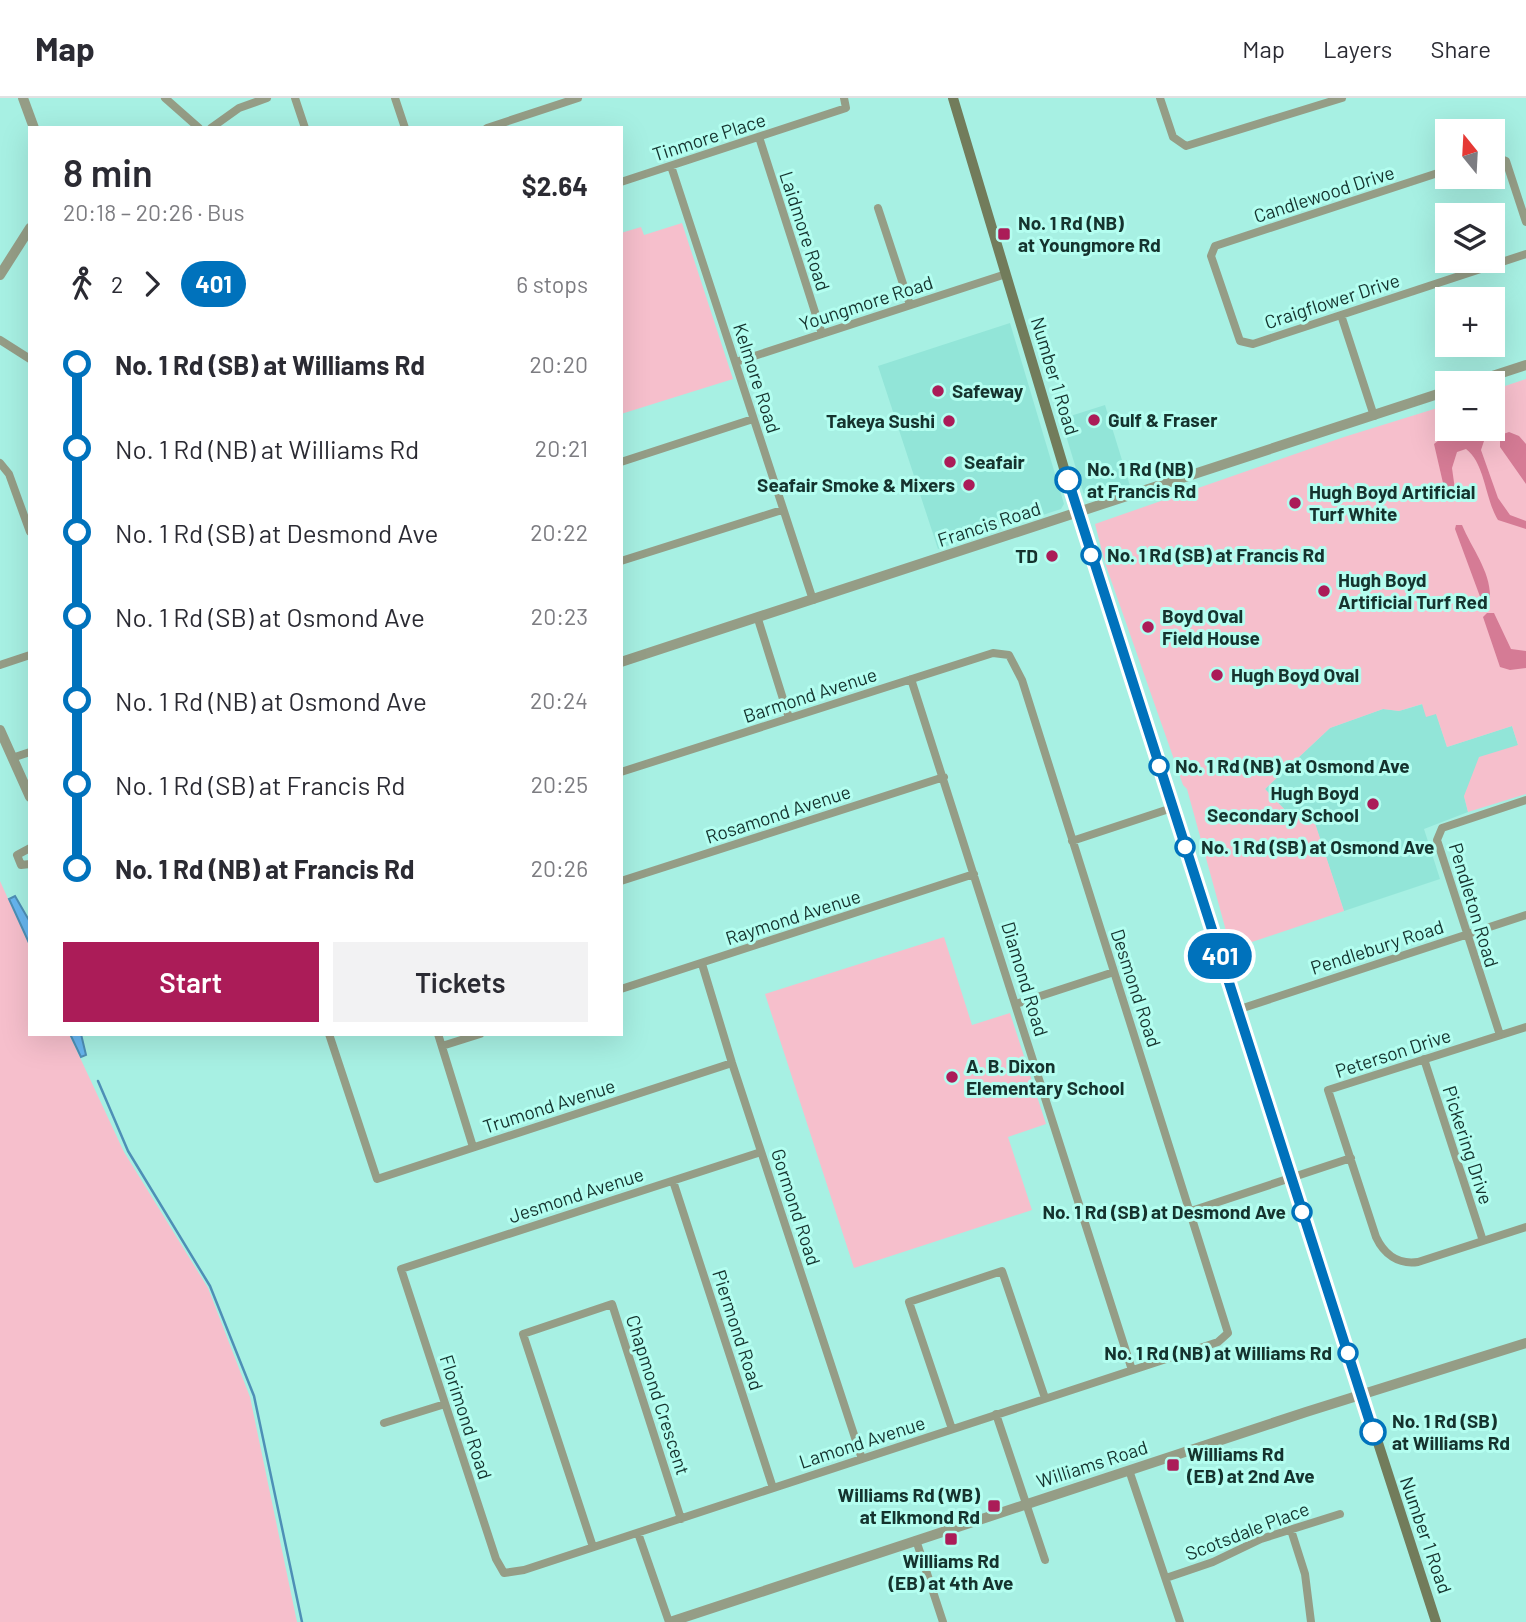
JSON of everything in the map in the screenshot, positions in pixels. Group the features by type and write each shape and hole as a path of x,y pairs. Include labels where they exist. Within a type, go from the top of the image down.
{"main road":[{"name":"Number 1 Road","path":"953,98 1078,514 1436,1622"}],"street":[{"path":"23,98 33,126"},
{"path":"165,98 197,126"},
{"path":"214,126 239,108 267,98"},
{"path":"295,98 304,126"},
{"path":"395,98 404,126"},
{"path":"493,126 578,98"},
{"name":"Tinmore Place","path":"623,181 846,108 844,98"},
{"path":"1160,98 1173,137 1182,145 1199,144 1342,98"},
{"name":"Laidmore Road","path":"759,138 822,334"},
{"name":"Kelmore Road","path":"671,166 813,600"},
{"path":"1505,168 1526,222"},
{"name":"Candlewood Drive","path":"1212,250 1220,244 1435,174"},
{"path":"878,208 910,304"},
{"path":"0,275 28,231"},
{"name":"Craigflower Drive","path":"1212,250 1238,336 1245,344 1341,316 1526,254"},
{"name":"Youngmore Road","path":"736,362 1006,274"},
{"path":"1341,316 1374,416"},
{"path":"0,340 28,358"},
{"path":"1505,372 1526,365"},
{"name":"Francis Road","path":"623,661 1435,395"},
{"path":"623,461 753,419"},
{"path":"0,463 9,474 28,526"},
{"path":"623,560 782,510"},
{"path":"758,618 789,718"},
{"name":"Barmond Avenue","path":"623,771 993,653 1009,655"},
{"name":"Desmond Road","path":"1009,655 1022,680 1191,1211 1227,1334"},
{"path":"0,665 28,656"},
{"name":"Diamond Road","path":"911,679 1132,1370"},
{"path":"0,730 28,793"},
{"path":"12,758 28,753"},
{"name":"Rosamond Avenue","path":"623,880 944,777"},
{"name":"Pendleton Road","path":"1500,1035 1438,848 1438,834 1442,828 1526,800"},
{"path":"1072,841 1172,808"},
{"path":"28,849 16,855 20,865 28,864"},
{"name":"Raymond Avenue","path":"623,988 975,874"},
{"name":"Pendlebury Road","path":"1237,1010 1526,915"},
{"name":"Gormond Road","path":"702,964 862,1459"},
{"path":"1016,1004 1114,972"},
{"name":"Peterson Drive","path":"1483,1241 1418,1262 1398,1260 1384,1251 1376,1237 1328,1090 1526,1027"},
{"name":"Trumond Avenue","path":"330,1036 377,1179 732,1063"},
{"path":"439,1036 473,1147"},
{"path":"442,1046 474,1036"},
{"name":"Pickering Drive","path":"1424,1059 1483,1241"},
{"name":"Jesmond Avenue","path":"401,1269 761,1152"},
{"path":"1191,1211 1351,1158"},
{"name":"Piermond Road","path":"673,1181 773,1488"},
{"path":"1483,1241 1526,1227"},
{"name":"Florimond Road","path":"401,1269 496,1559 504,1573"},
{"path":"952,1429 909,1303 1002,1271 1045,1398"},
{"name":"Chapmond Crescent","path":"593,1547 523,1334 612,1304 681,1519"},
{"name":"Lamond Avenue","path":"504,1573 524,1570 1218,1342 1227,1334"},
{"name":"Williams Road","path":"669,1622 1129,1470 1526,1343"},
{"path":"384,1423 445,1404"},
{"path":"996,1414 1045,1560"},
{"path":"1129,1470 1180,1622"},
{"name":"Scotsdale Place","path":"1166,1578 1340,1514"},
{"path":"1291,1530 1306,1574 1311,1622"},
{"path":"638,1533 669,1622"},
{"path":"916,1540 943,1622"}],"shaded area":[{"path":"682,223 733,379 623,413 623,232 641,227 644,235"},
{"path":"1010,323 1064,504 1061,509 938,549 878,366"},
{"path":"1526,379 1526,794 1468,812 1464,796 1479,757 1518,745 1512,726 1447,747 1436,714 1426,717 1422,704 1399,711 1383,709 1330,728 1265,789 1288,813 1314,820 1344,911 1231,949 1187,789 1183,785 1105,563 1095,524 1344,437 1435,409 1435,441 1505,441 1505,386"},
{"path":"1105,405 1130,486 1088,499 1084,495 1061,419"},
{"path":"1505,433 1519,436 1526,444 1526,484 1500,447 1500,441 1505,441"},
{"path":"1438,441 1484,441 1481,450 1498,498 1510,515 1526,521 1526,529 1498,520 1477,463 1466,449 1457,452 1452,468 1456,497 1446,496 1434,444"},
{"path":"1456,525 1462,525 1487,579 1490,598 1482,602 1455,529"},
{"path":"1487,613 1494,613 1511,649 1526,651 1526,668 1510,670 1500,667 1483,617"},
{"name":"Hugh Boyd Secondary School","path":"1423,704 1436,713 1447,747 1512,726 1518,745 1464,796 1468,812 1424,829 1440,879 1344,911 1314,821 1288,813 1265,789 1330,728 1383,709 1399,711"},
{"path":"0,881 28,943 28,1036 70,1036 124,1152 208,1288 250,1397 297,1622 0,1622"},
{"path":"15,896 28,919 28,941 9,899"},
{"path":"944,937 972,1025 1010,1013 1046,1124 1008,1137 1032,1210 854,1268 765,994"},
{"path":"71,1036 81,1036 86,1055 81,1057"}],"waterway":[{"path":"98,1081 128,1151 210,1286 254,1396 302,1622"}],"bus line":[{"name":"401","path":"1068,480 1373,1432"}],"place":[{"name":"No. 1 Rd (NB) at Youngmore Rd","path":"1004,234"},
{"name":"Safeway","path":"938,391"},
{"name":"Gulf & Fraser","path":"1094,420"},
{"name":"Takeya Sushi","path":"949,421"},
{"name":"Seafair","path":"950,462"},
{"name":"No. 1 Rd (NB) at Francis Rd","path":"1068,480"},
{"name":"Seafair Smoke & Mixers","path":"969,485"},
{"name":"Hugh Boyd Artificial Turf White","path":"1295,503"},
{"name":"No. 1 Rd (SB) at Francis Rd","path":"1091,555"},
{"name":"TD","path":"1052,556"},
{"name":"Hugh Boyd Artificial Turf Red","path":"1324,591"},
{"name":"Boyd Oval Field House","path":"1148,627"},
{"name":"Hugh Boyd Oval","path":"1217,675"},
{"name":"No. 1 Rd (NB) at Osmond Ave","path":"1159,766"},
{"name":"Hugh Boyd Secondary School","path":"1373,804"},
{"name":"No. 1 Rd (SB) at Osmond Ave","path":"1185,847"},
{"name":"A. B. Dixon Elementary School","path":"952,1077"},
{"name":"No. 1 Rd (SB) at Desmond Ave","path":"1302,1212"},
{"name":"No. 1 Rd (NB) at Williams Rd","path":"1348,1353"},
{"name":"No. 1 Rd (SB) at Williams Rd","path":"1373,1432"},
{"name":"Williams Rd (EB) at 2nd Ave","path":"1173,1465"},
{"name":"Williams Rd (WB) at Elkmond Rd","path":"994,1506"},
{"name":"Williams Rd (EB) at 4th Ave","path":"951,1539"}]}
